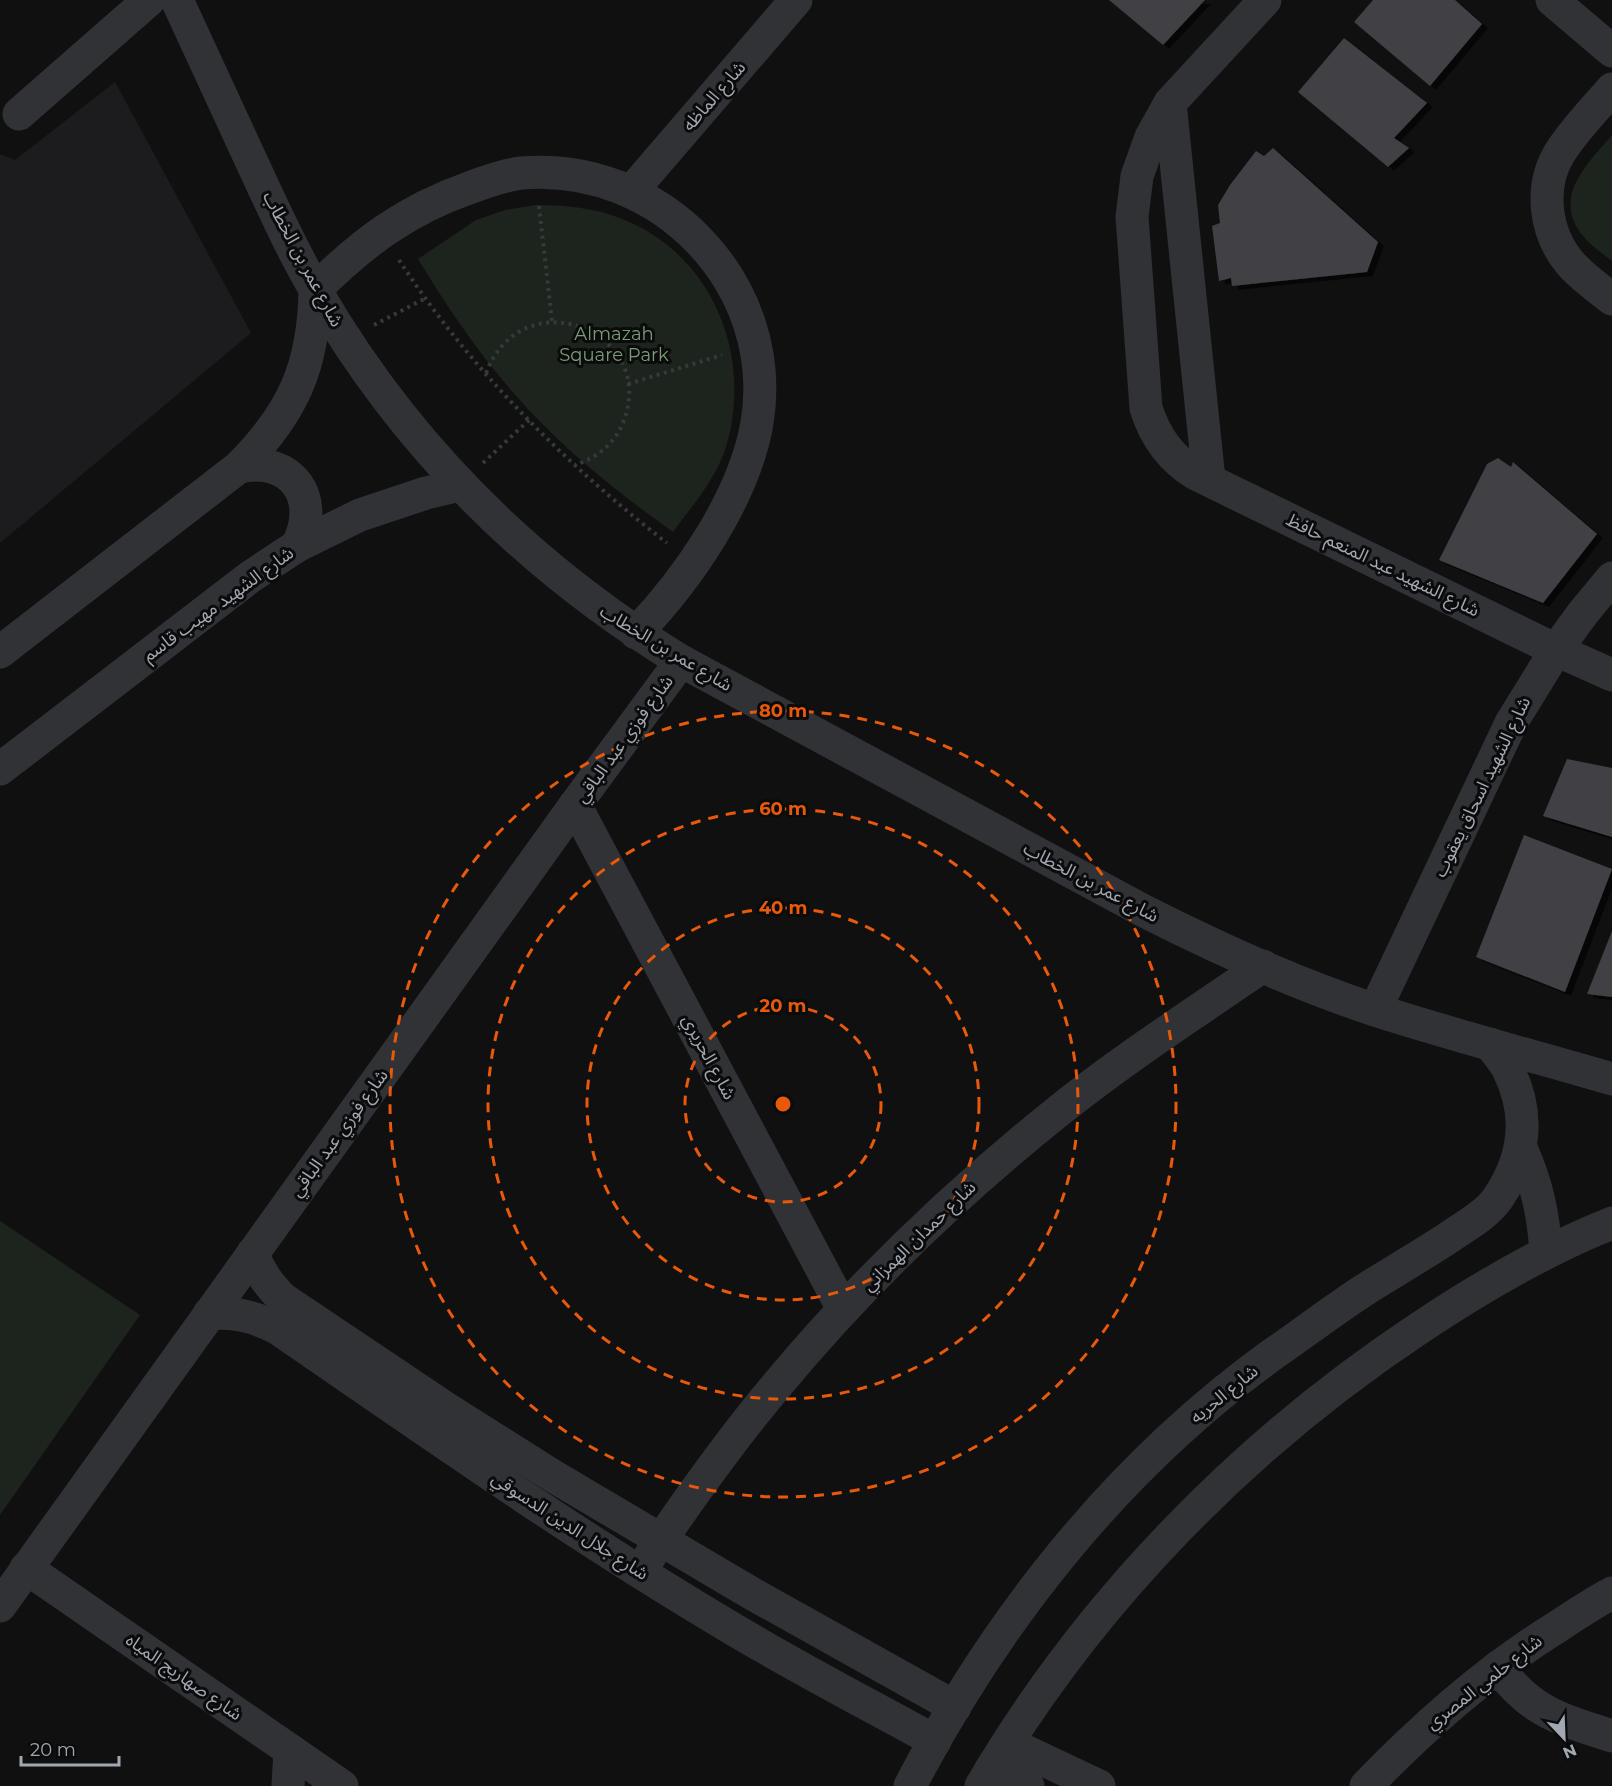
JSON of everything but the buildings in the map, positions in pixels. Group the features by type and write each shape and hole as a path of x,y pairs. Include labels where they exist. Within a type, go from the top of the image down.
{"street":[{"path":"19,114 149,0"},
{"name":"شارع عمر بن الخطاب","path":"177,0 267,194 315,290 347,340 423,445 460,485 523,546 587,598 681,661 1144,912 1203,940 1375,1010 1612,1079"},
{"name":"شارع الماظه","path":"632,192 796,0"},
{"name":"شارع الشهيد عبد المنعم حافظ","path":"1265,0 1170,103 1151,137 1137,176 1131,217 1146,408 1156,435 1164,447 1184,466 1209,480 1556,650 1612,675"},
{"path":"1552,0 1612,51"},
{"path":"1612,89 1566,143 1558,156 1550,176 1547,198 1550,227 1562,253 1577,270 1612,299"},
{"path":"1170,103 1209,480"},
{"path":"0,652 239,467 271,431 292,399 303,373 311,346 315,318 315,290 338,267 381,231 422,207 487,181 520,173 549,173 605,182 632,192 675,218 712,254 739,297 755,345 759,371 757,422 743,472 723,513 693,564 636,633"},
{"path":"239,467 254,464 268,465 282,470 302,491 307,519 297,546"},
{"name":"شارع الشهيد مهيب قاسم","path":"0,769 250,577 297,546 360,515 403,499 460,485"},
{"name":"شارع الشهيد اسحاق يعقوب","path":"1375,1010 1500,742 1521,704 1556,650 1612,578"},
{"name":"شارع فوزي عبد الباقي","path":"0,1606 575,805 681,661"},
{"name":"شارع الحريري","path":"575,805 843,1310"},
{"name":"شارع حمدان الهمزاني","path":"640,1572 707,1475 757,1410 843,1310 925,1227 1030,1134 1103,1077 1263,966"},
{"name":"شارع الحريه","path":"910,1786 955,1707 1040,1579 1102,1507 1147,1461 1186,1424 1270,1356 1367,1288 1475,1220 1496,1201 1511,1177 1521,1148 1522,1121 1518,1093 1507,1067 1490,1044"},
{"path":"1521,1148 1540,1198 1546,1252"},
{"path":"994,1766 1072,1652 1136,1574 1177,1530 1242,1467 1318,1401 1442,1313 1546,1252 1612,1223"},
{"name":"شارع جلال الدين الدسوقي","path":"253,1253 261,1274 275,1291 292,1305 456,1415 787,1614 955,1707"},
{"name":"شارع جلال الدين الدسوقي","path":"209,1314 230,1313 249,1316 277,1328 481,1469 640,1572 774,1653 935,1741"},
{"name":"شارع صهاريج المياه","path":"26,1568 342,1786"},
{"name":"شارع حلمي المصري","path":"1366,1786 1434,1719 1498,1667 1533,1642 1612,1593"},
{"path":"1498,1667 1516,1690 1539,1708 1566,1721 1612,1736"},
{"path":"288,1786 290,1750"},
{"path":"994,1766 1028,1786"},
{"path":"994,1766 1099,1786"}],"path":[{"path":"536,173 552,321"},
{"path":"381,231 426,298 486,373 529,420 574,465 632,516 693,564"},
{"path":"347,340 426,298"},
{"path":"486,373 491,360 510,337 529,327 552,321 592,331 614,350 621,362 628,384 628,404 619,431 599,453 587,461 574,465"},
{"path":"628,384 755,345"},
{"path":"460,485 529,420"}],"shaded area":[{"path":"115,82 251,333 0,543 0,154 15,160"}],"green space":[{"path":"1612,135 1612,261 1581,234 1572,216 1571,203 1578,178"},
{"name":"Almazah Square Park","path":"536,205 592,210 625,220 656,237 682,258 703,284 719,314 729,345 734,379 733,413 726,447 710,481 673,532 588,466 529,410 474,343 418,259 476,220 505,210"},
{"path":"0,1221 140,1315 0,1515"}]}
